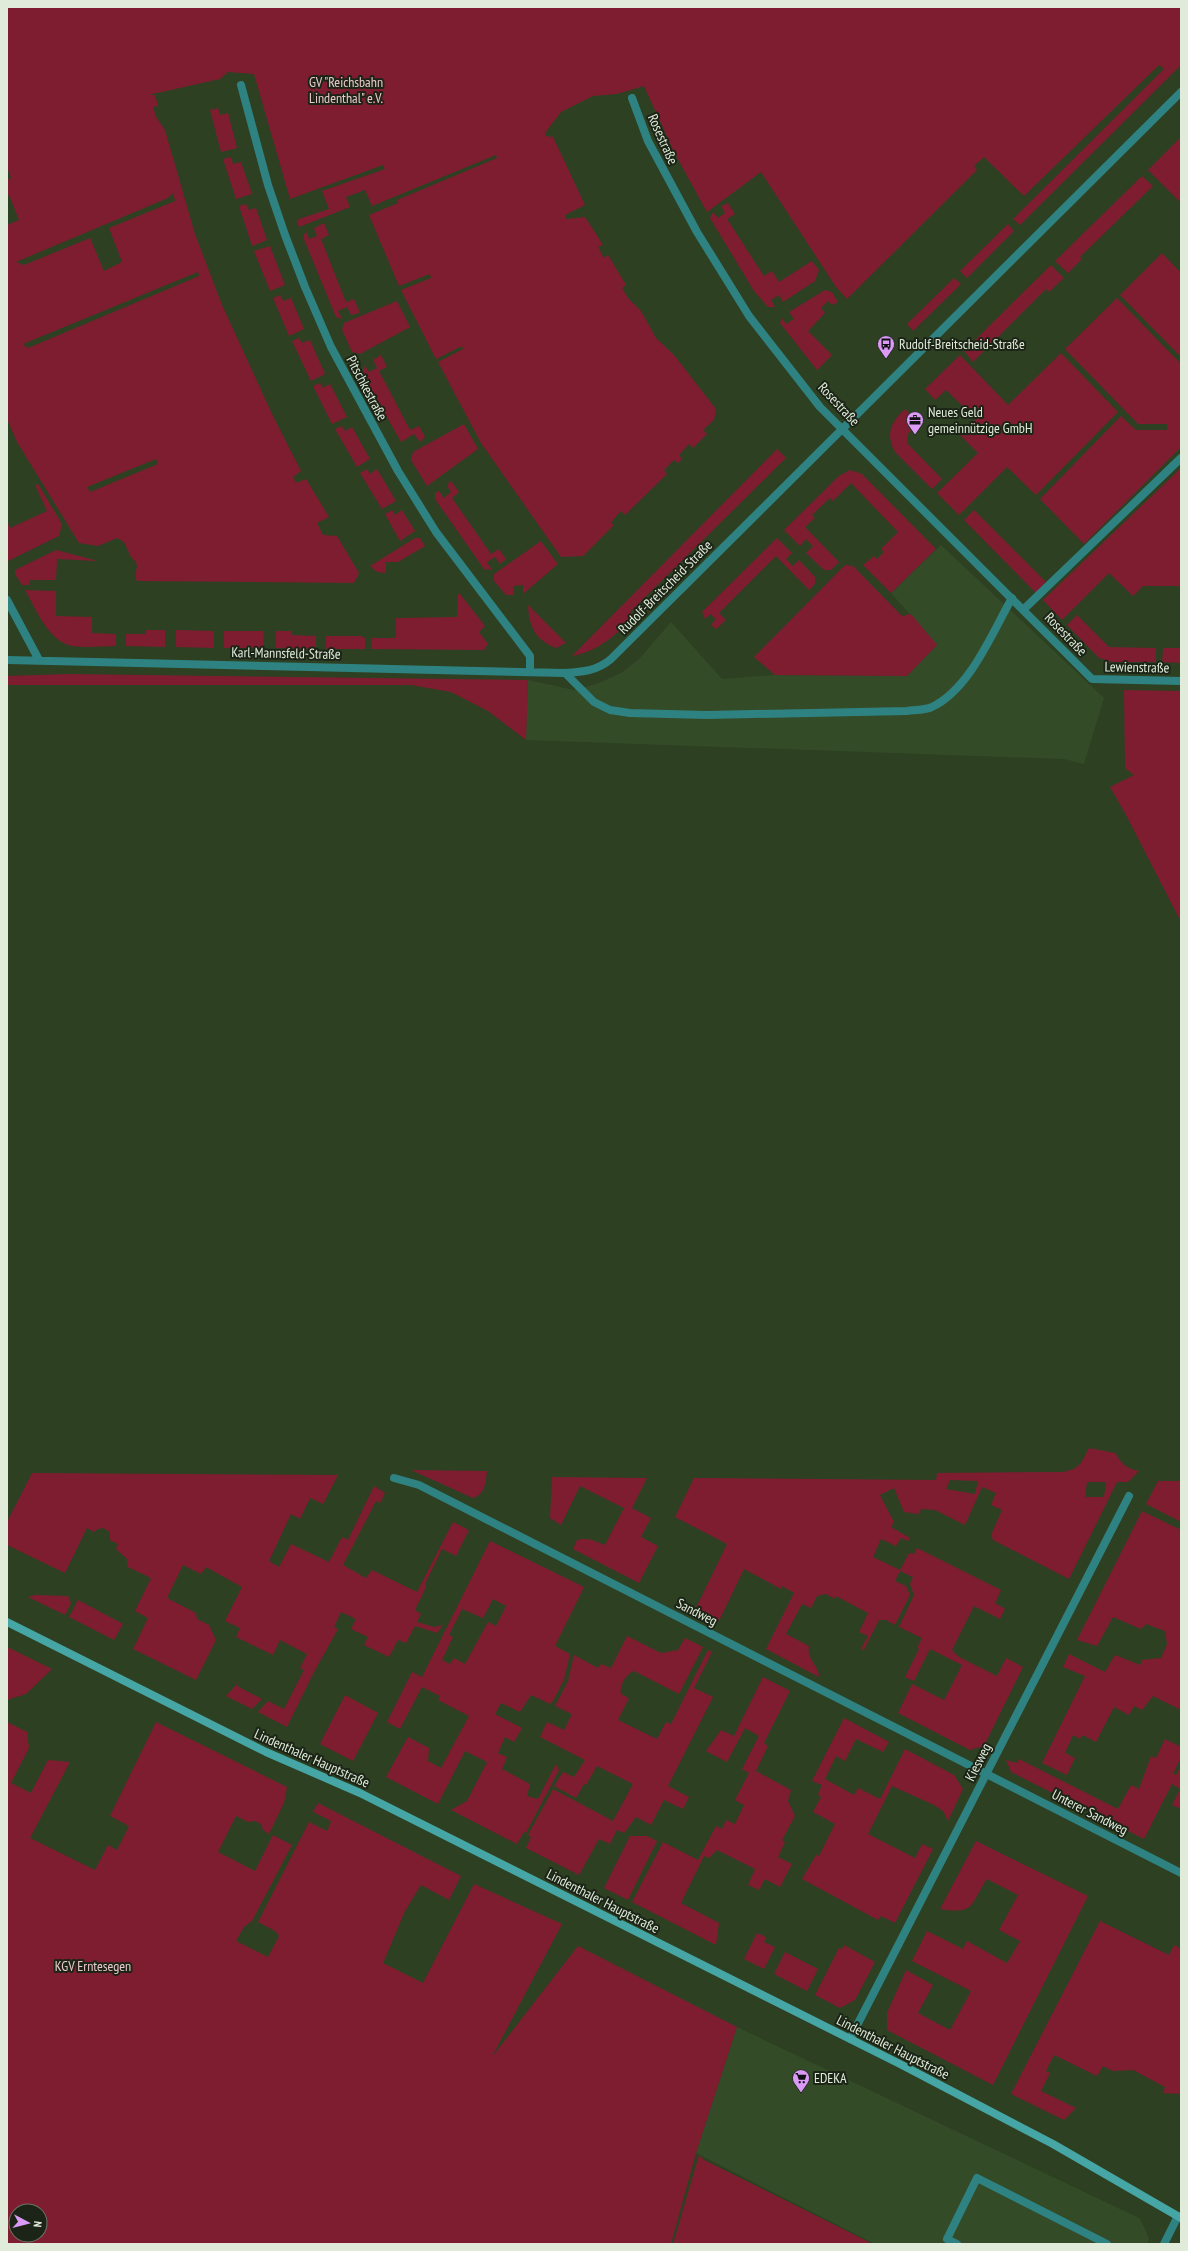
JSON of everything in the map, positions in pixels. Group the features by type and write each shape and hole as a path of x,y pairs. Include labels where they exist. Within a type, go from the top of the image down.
{"street":[{"name":"Pitschkestraße","path":"241,85 266,178 280,221 304,287 331,347 398,471 436,532 530,656 530,672"},
{"name":"Rudolf-Breitscheid-Straße","path":"565,673 593,670 611,659 1181,92"},
{"name":"Rosestraße","path":"632,98 648,141 668,180 749,316 820,407 1024,609 1092,679"},
{"path":"1024,609 1181,458"},
{"path":"565,673 594,702 610,710 630,713 715,715 908,711 930,708 946,698 968,675 1012,598"},
{"path":"7,600 39,660"},
{"name":"Karl-Mannsfeld-Straße","path":"7,660 565,673"},
{"name":"Lewienstraße","path":"1092,679 1181,681"},
{"name":"Sandweg","path":"394,1478 419,1485 987,1775"},
{"name":"Kiesweg","path":"850,2039 987,1775 1129,1496"},
{"name":"Lindenthaler Hauptstraße","path":"7,1622 266,1752 360,1793 850,2039 1059,2148 1180,2217"},
{"name":"Unterer Sandweg","path":"987,1775 1181,1873"},
{"path":"957,2244 947,2239 977,2178 1107,2244"},
{"path":"1164,2244 1180,2217"}],"shaded area":[{"path":"941,545 1104,698 1084,764 1064,759 526,740 528,680 574,690 599,683 621,673 639,659 671,622 722,679 775,675 907,676 937,645 891,593"},
{"path":"737,2027 1139,2218 1149,2240 1147,2244 875,2244 696,2153"}],"green space":[{"name":"GV \"Reichsbahn Lindenthal\" e.V.","path":"7,7 1181,7 1181,65 1020,225 1013,219 1164,69 1159,65 1024,196 984,157 974,166 977,170 847,299 836,287 761,172 707,212 674,152 644,86 617,94 593,96 561,112 545,133 546,136 553,137 585,205 565,215 566,219 585,217 603,245 598,247 604,258 608,255 626,285 622,288 628,298 641,311 656,338 674,355 716,409 714,420 703,430 707,434 693,448 689,444 679,455 682,459 678,463 674,460 664,470 667,474 625,515 621,511 611,522 614,525 583,556 561,557 481,443 438,362 463,349 462,346 436,359 401,290 431,278 430,274 399,286 369,215 398,203 397,200 497,158 496,155 372,206 365,190 346,197 350,207 299,227 297,222 299,219 329,209 322,191 385,169 383,165 290,199 254,74 228,72 220,79 148,95 155,95 158,106 153,107 156,117 165,130 195,234 222,305 273,416 301,471 293,477 296,483 306,479 329,517 317,523 323,535 337,536 359,573 354,583 137,581 135,576 137,567 136,562 131,557 124,542 117,538 98,546 79,543 17,442 7,419 7,225 19,220 9,195 7,196 7,180 11,178 7,167","holes":["173,193 175,201 109,228 122,262 104,271 90,238 24,265 16,262 168,198","198,272 199,276 28,348 23,344","156,459 158,464 90,492 87,487"]},
{"path":"218,108 220,115 228,113 237,148 221,152 210,110"},
{"path":"1181,137 1181,203 1148,170"},
{"path":"231,157 233,164 241,162 252,194 236,199 223,159"},
{"path":"1142,176 1153,186 1080,257 1082,259 1068,273 1055,261"},
{"path":"728,203 735,214 727,219 764,276 772,271 779,282 812,261 819,270 815,281 783,302 779,295 771,300 775,307 768,307 754,291 710,218 713,212 718,218 725,213 721,206"},
{"path":"246,204 249,210 256,208 267,240 252,246 239,206"},
{"path":"324,223 329,235 321,239 346,302 354,299 360,313 351,315 347,307 338,311 342,319 336,317 303,237 306,231 309,239 317,236 314,228"},
{"path":"1008,224 1014,231 967,278 960,271"},
{"path":"270,246 285,285 270,291 254,251"},
{"path":"1162,253 1181,273 1181,357 1120,295"},
{"path":"1051,265 1064,278 1049,292 1046,289 973,362 964,351"},
{"path":"954,278 961,284 913,331 907,324"},
{"path":"825,290 832,292 838,302 832,305 828,301 821,308 825,313 808,331 832,355 817,370 780,323 782,318 786,324 794,319 789,312"},
{"path":"280,295 283,301 291,298 304,329 289,336 273,298"},
{"path":"1117,298 1181,364 1181,447 1084,544 1040,499 1121,416 1136,430 1167,430 1167,424 1138,424 1065,349"},
{"path":"397,301 410,327 360,354 352,352 342,330 344,323"},
{"path":"299,338 302,343 310,340 325,374 311,381 292,341"},
{"path":"1061,353 1118,412 1036,495 1007,467 959,515 937,493 978,453 960,435 963,433 966,436 972,430 968,427 976,419 946,390 935,400 925,389 960,355 1008,405"},
{"path":"381,355 387,367 379,371 410,430 419,426 425,437 420,442 414,434 401,442 363,375 363,368 365,366 369,372 377,368 373,360"},
{"path":"320,383 323,388 330,384 347,417 332,424 313,386"},
{"path":"905,409 915,420 908,427 911,431 908,434 907,443 942,479 932,489 895,452 892,446 890,440 891,429 896,419"},
{"path":"464,424 478,449 427,486 411,460 413,452"},
{"path":"342,426 345,431 352,427 370,459 357,467 335,429"},
{"path":"777,449 786,458 630,612 635,617 599,646 582,654 572,656"},
{"path":"1181,468 1181,586 1143,586 1133,596 1109,573 1062,620 1043,600"},
{"path":"367,469 370,474 377,469 396,501 382,509 360,473"},
{"path":"850,470 862,474 936,549 891,593 863,565 874,556 877,559 884,552 881,549 898,532 851,483 833,501 830,498 812,515 815,518 805,527 839,562 831,570 824,570 806,553 813,546 806,539 800,546 784,530 839,476"},
{"path":"451,481 459,492 452,498 491,554 499,549 506,559 500,564 495,557 487,562 492,570 484,569 435,499 435,493 439,491 444,498 451,492 447,485"},
{"path":"38,484 62,524 59,536 8,561 7,521 10,528 47,511 35,485"},
{"path":"392,510 395,515 402,510 415,531 400,541 385,514"},
{"path":"974,510 1046,582 1036,593 964,520"},
{"path":"415,538 420,538 425,546 398,562 386,562 386,573 377,572 370,566"},
{"path":"777,538 792,553 786,559 793,566 799,560 815,577 815,584 809,590 776,556 719,613 726,620 716,629 711,625 716,619 710,614 705,619 702,612"},
{"path":"541,541 558,564 523,594 523,585 513,586 513,595 506,595 494,581 494,574"},
{"path":"56,550 98,561 57,559 56,580 29,580 29,585 22,585 15,574 15,570"},
{"path":"845,565 853,566 902,616 911,614 937,645 907,676 775,675 754,657"},
{"path":"25,590 56,591 56,616 92,617 92,633 116,634 116,646 77,647 64,643 49,631 38,615"},
{"path":"458,594 460,594 485,626 479,632 488,644 484,650 371,649 372,638 396,638 396,618 457,617"},
{"path":"528,605 566,643 556,648 543,641 538,636 532,626"},
{"path":"1077,615 1109,647 1156,648 1156,662 1112,662 1099,658 1067,625"},
{"path":"146,630 165,630 165,647 126,646 126,634 146,634"},
{"path":"176,630 214,631 214,648 176,647"},
{"path":"224,631 264,631 263,648 224,648"},
{"path":"276,631 291,631 292,635 316,636 316,649 276,648"},
{"path":"326,636 361,636 365,638 365,649 326,649"},
{"path":"1163,648 1181,648 1181,663 1162,662"},
{"path":"68,674 528,680 526,740 488,711 451,692 411,685 7,685 7,676"},
{"path":"1124,690 1181,691 1181,922 1110,787 1134,775 1125,768"},
{"path":"1089,1448 1115,1453 1125,1465 1131,1469 1139,1471 1128,1482 1117,1482 1069,1579 993,1540 991,1535 1002,1510 991,1505 996,1493 982,1487 965,1525 935,1510 921,1509 919,1514 904,1512 894,1488 880,1495 894,1522 891,1527 910,1538 908,1541 901,1538 896,1546 881,1539 873,1557 900,1570 909,1553 914,1554 917,1548 1001,1590 995,1603 1005,1609 1000,1619 974,1606 952,1650 959,1657 997,1676 1006,1658 1023,1667 984,1746 970,1750 898,1713 912,1684 944,1700 962,1665 930,1649 914,1681 905,1677 919,1649 917,1648 922,1638 899,1627 914,1595 910,1584 913,1577 900,1571 895,1581 906,1586 910,1595 895,1625 886,1620 879,1620 864,1650 861,1649 868,1636 859,1632 868,1613 836,1596 835,1599 826,1594 817,1596 811,1608 802,1604 786,1634 809,1646 809,1655 817,1669 819,1677 766,1649 794,1593 782,1586 781,1589 744,1569 719,1621 695,1610 727,1544 675,1517 694,1478 936,1480 937,1473 1063,1472 1074,1469 1081,1463","holes":["950,1480 978,1481 975,1494 946,1489","1087,1482 1106,1482 1104,1497 1085,1497"]},
{"path":"411,1470 487,1471 484,1488 480,1494 473,1498"},
{"path":"32,1473 338,1475 323,1504 310,1498 300,1519 291,1514 269,1561 279,1567 291,1544 329,1562 342,1537 348,1540 374,1486 385,1493 380,1503 376,1501 343,1565 366,1578 372,1570 417,1592 453,1522 469,1530 456,1556 442,1549 425,1584 426,1587 415,1610 421,1614 417,1622 434,1627 443,1625 437,1633 415,1626 406,1643 398,1640 389,1657 364,1645 368,1637 351,1629 356,1619 341,1612 334,1627 338,1629 313,1674 287,1727 258,1712 268,1701 284,1709 304,1670 300,1668 307,1654 280,1640 273,1655 236,1637 240,1628 225,1621 242,1587 206,1567 201,1574 183,1565 167,1598 196,1613 197,1619 209,1625 216,1640 196,1680 133,1649 148,1618 135,1611 151,1578 128,1567 127,1559 116,1549 118,1544 110,1540 110,1532 103,1528 94,1532 87,1528 65,1573 7,1545 7,1522"},
{"path":"552,1477 647,1478 632,1508 651,1518 641,1537 658,1546 639,1583 573,1549 577,1540 581,1539 591,1540 605,1545 624,1508 580,1486 561,1525 550,1518"},
{"path":"1158,1481 1181,1481 1181,1522 1146,1504"},
{"path":"1142,1511 1181,1530 1181,1710 1153,1696 1142,1710 1134,1706 1129,1715 1114,1707 1096,1742 1083,1735 1080,1739 1073,1735 1065,1753 1075,1758 1067,1775 1042,1763 1085,1676 1063,1667 1069,1654 1105,1672 1115,1655 1140,1665 1142,1660 1161,1658 1167,1644 1165,1631 1146,1624 1141,1629 1113,1617 1097,1646 1077,1640"},
{"path":"490,1541 584,1587 555,1646 570,1654 564,1680 553,1701 550,1704 531,1695 520,1712 501,1703 495,1714 522,1728 514,1742 505,1737 498,1753 507,1757 502,1769 530,1784 527,1796 538,1799 556,1764 559,1770 526,1833 524,1832 517,1844 451,1810 467,1801 487,1762 465,1751 438,1804 386,1777 408,1737 429,1748 428,1761 441,1768 469,1716 438,1700 440,1696 422,1687 400,1729 387,1722 412,1672 422,1677","holes":["493,1599 506,1606 496,1626 488,1622 465,1664 454,1658 450,1664 442,1660 453,1637 449,1635 462,1609 483,1618"]},
{"path":"35,1595 68,1596 71,1603 65,1615 28,1597"},
{"path":"78,1600 123,1624 114,1640 69,1617"},
{"path":"627,1636 661,1653 678,1650 685,1638 703,1647 679,1694 634,1671 628,1675 622,1684 621,1694 629,1698 618,1720 657,1739 666,1722 671,1724 708,1650 712,1652 694,1688 713,1697 668,1786 689,1797 683,1809 664,1800 651,1825 636,1817 624,1833 617,1830 610,1844 599,1839 579,1875 526,1848 531,1837 528,1835 553,1789 613,1821 633,1784 597,1766 586,1785 584,1784 576,1798 554,1786 563,1772 574,1777 585,1760 540,1737 547,1722 564,1730 572,1714 555,1706 568,1681 574,1655 598,1668 601,1664 611,1668"},
{"path":"7,1647 52,1669 26,1694 7,1700"},
{"path":"763,1677 790,1691 764,1743 768,1746 756,1771 791,1790 788,1801 795,1816 782,1840 785,1842 778,1857 792,1864 780,1887 765,1879 759,1890 748,1885 755,1869 717,1850 709,1858 704,1856 681,1903 719,1923 716,1945 632,1902 663,1842 698,1860 716,1826 722,1829 726,1820 735,1824 744,1805 735,1800 749,1773 742,1769 759,1736 745,1728 727,1762 706,1751 721,1730 734,1736"},
{"path":"239,1682 237,1686 262,1699 252,1709 226,1696"},
{"path":"345,1695 378,1713 353,1761 320,1744"},
{"path":"844,1718 889,1742 883,1752 856,1739 845,1761 836,1756 825,1779 854,1795 858,1788 880,1799 905,1749 954,1775 963,1789 948,1821 943,1811 934,1805 892,1786 868,1834 915,1858 922,1844 933,1849 895,1923 881,1916 878,1920 802,1879 816,1855 819,1856 835,1824 813,1812 821,1797 818,1794 822,1785 812,1781"},
{"name":"KGV Erntesegen","path":"7,1722 27,1732 29,1748 11,1783 31,1793 48,1760 70,1762 30,1838 95,1870 108,1845 117,1850 129,1826 110,1816 156,1722 287,1787 284,1803 269,1834 263,1830 261,1824 255,1821 248,1822 236,1816 218,1852 255,1871 273,1835 292,1845 252,1921 244,1927 236,1941 268,1957 279,1936 275,1931 258,1922 309,1822 327,1831 331,1821 313,1812 318,1803 461,1876 449,1900 421,1885 405,1911 383,1963 423,1983 474,1884 562,1924 492,2057 578,1946 737,2027 696,2153 671,2244 7,2244"},
{"path":"1165,1739 1181,1747 1181,1757 1173,1774 1176,1775 1181,1766 1181,1809 1172,1805 1180,1789 1172,1784 1144,1839 1011,1772 1006,1760 1017,1763 1019,1759 1118,1809 1131,1785 1139,1789 1151,1756 1156,1758"},
{"path":"630,1836 647,1836 657,1841 628,1900 604,1888"},
{"path":"976,1841 1088,1896 993,2085 887,2030 887,2013 906,1970 933,1985 918,2013 950,2030 971,1991 912,1961 927,1931 963,1949 967,1941 1007,1963 1020,1941 999,1930 1018,1895 987,1879 971,1906 960,1910 940,1909"},
{"path":"1100,1921 1169,1955 1174,1945 1181,1949 1181,2094 1163,2093 1165,2087 1133,2070 1113,2071 1103,2066 1097,2076 1054,2055 1046,2071 1050,2073 1041,2091 1076,2108 1064,2120 1011,2094"},
{"path":"757,1933 766,1937 764,1942 775,1947 764,1969 744,1959"},
{"path":"844,1945 875,1962 855,2000 840,2008 815,1995 839,1948 842,1949"},
{"path":"785,1952 818,1969 807,1991 774,1974"},
{"path":"699,2155 704,2160 873,2244 673,2244"}],"place":[{"name":"Rudolf-Breitscheid-Straße","path":"886,359"},
{"name":"Neues Geld gemeinnützige GmbH","path":"915,435"},
{"name":"EDEKA","path":"801,2093"}]}
